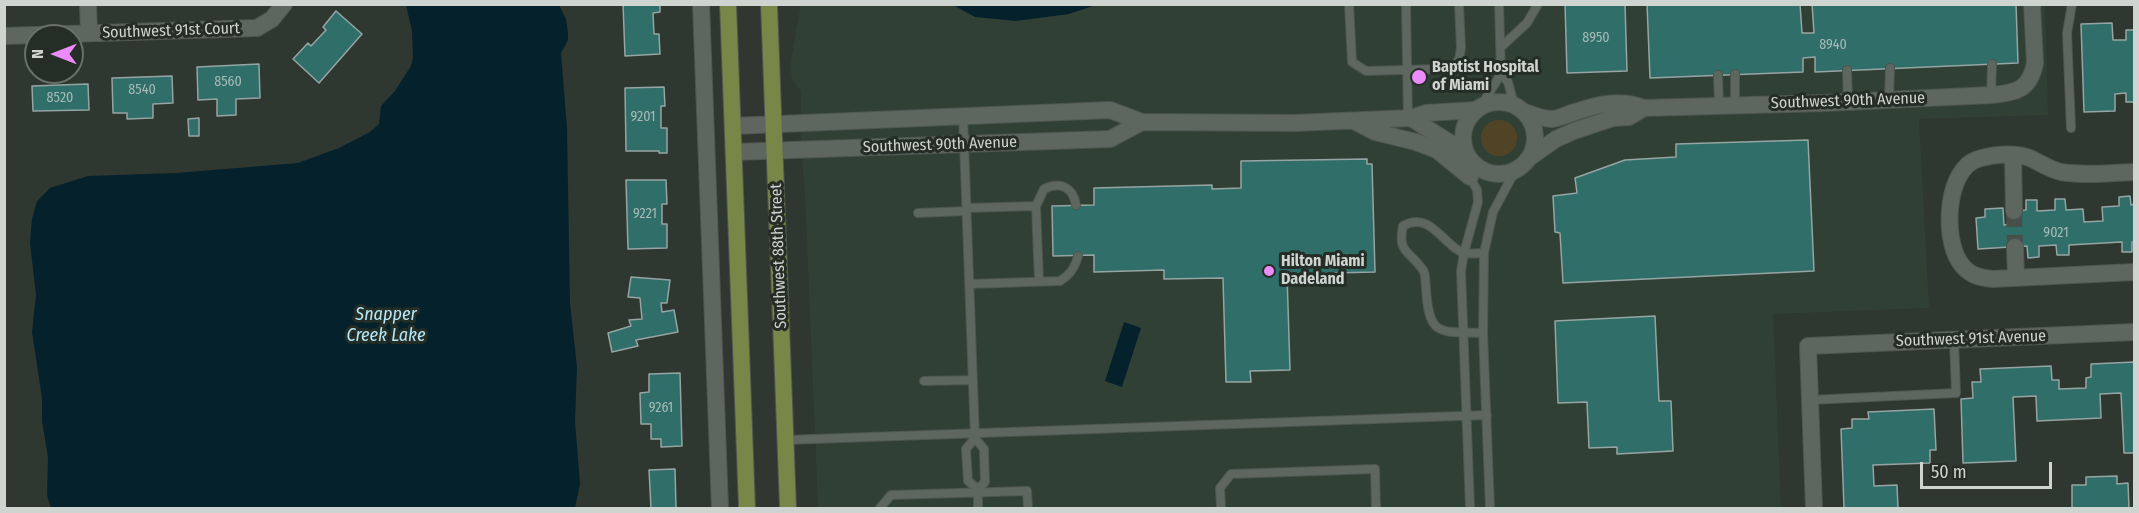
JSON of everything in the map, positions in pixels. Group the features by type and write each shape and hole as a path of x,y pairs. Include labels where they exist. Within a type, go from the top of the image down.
{"main road":[{"path":"728,4 747,508"},
{"name":"Southwest 88th Street","path":"769,4 788,508"}],"street":[{"path":"88,4 89,33"},
{"name":"Southwest 91st Court","path":"4,36 248,29 264,25 273,19 284,4"},
{"path":"701,4 720,508"},
{"name":"Southwest 90th Avenue","path":"1519,109 1540,118 1552,119 1596,105 1615,102 1629,102 1644,108 1848,102 2013,93 2030,81 2035,63 2032,4"},
{"path":"1410,118 1467,155 1480,170 1507,174 1515,171 1530,158 1535,134 1532,122 1519,109 1503,102 1492,102 1478,108 1465,125 1463,134 1467,155"},
{"name":"Southwest 90th Avenue","path":"733,126 1110,110 1142,122 1293,123 1410,118 1426,113 1478,108"},
{"name":"Southwest 90th Avenue","path":"1530,158 1556,139 1592,123 1629,117 1644,108"},
{"name":"Southwest 90th Avenue","path":"1354,120 1375,132 1416,142 1437,150 1470,177"},
{"name":"Southwest 90th Avenue","path":"734,152 1110,138 1142,122"},
{"path":"2134,172 2062,172 2026,157 2013,155 1982,157 1973,160 1960,172 1953,192 1951,226 1958,260 1968,272 1984,279 2134,272"},
{"path":"2013,155 2014,211"},
{"path":"2015,247 2016,278"},
{"name":"Southwest 91st Avenue","path":"1810,400 1808,346 2134,332"},
{"path":"1810,400 1814,508"}],"lane":[{"path":"1349,4 1352,62 1366,71 1447,68 1454,65 1459,60 1461,48 1459,4"},
{"path":"1406,4 1410,118"},
{"path":"1478,108 1501,75 1499,4"},
{"path":"1501,48 1527,23 1538,4"},
{"path":"2071,128 2067,33 2072,4"},
{"path":"1991,95 1992,64"},
{"path":"1889,100 1890,68"},
{"path":"1847,70 1848,102"},
{"path":"1501,75 1508,82 1519,109"},
{"path":"1718,75 1727,105"},
{"path":"1727,105 1734,75"},
{"path":"963,116 975,436 984,449 985,482 978,491 978,508"},
{"path":"1467,155 1470,177 1477,190 1478,202 1461,271 1470,508"},
{"path":"1490,508 1483,333 1484,253 1493,212 1515,171"},
{"path":"1039,281 1036,206 1044,189 1056,185 1062,186 1070,191 1076,205"},
{"path":"918,213 1036,206"},
{"path":"1483,333 1443,332 1434,325 1427,311 1424,272 1403,249 1400,239 1403,226 1410,222 1420,222 1431,227 1464,253 1484,253"},
{"path":"969,284 1060,281 1067,276 1078,256"},
{"path":"1810,400 1956,393 1954,340"},
{"path":"924,381 973,380"},
{"path":"785,440 975,436 1487,415"},
{"path":"975,436 966,449 968,481 978,491"},
{"path":"1221,508 1220,488 1231,474 1375,469 1376,508"},
{"path":"880,508 891,495 978,491 1028,491 1028,508"}],"shaded area":[{"path":"801,4 2045,4 2048,115 1919,119 1929,308 1773,314 1781,508 818,508 805,193 801,151 801,91 792,80 790,65"},
{"path":"1499,120 1512,125 1517,138 1512,151 1499,156 1486,151 1481,138 1486,125"}],"water":[{"path":"953,4 1108,5 1096,5 1069,14 1016,21 975,17"},
{"name":"Snapper Creek Lake","path":"406,5 559,5 566,19 568,40 561,53 567,128 570,303 577,367 575,421 580,484 575,508 51,508 47,495 48,457 42,421 42,398 32,332 36,295 30,243 32,219 37,201 50,188 88,176 176,173 298,163 339,148 370,132 379,124 381,106 395,91 411,66 412,31"},
{"path":"1124,322 1141,328 1122,387 1105,381"}],"building":[{"path":"623,4 660,4 660,12 653,13 654,34 659,34 660,54 625,56"},
{"path":"1565,4 1625,4 1627,71 1567,73"},
{"path":"1647,4 1800,4 1802,33 1814,33 1812,4 2016,4 2018,63 1815,72 1815,57 1803,58 1803,72 1650,78"},
{"path":"336,11 362,34 319,83 293,59 308,43 311,46 326,30 323,27"},
{"path":"2112,23 2113,40 2126,40 2126,30 2134,30 2134,102 2126,102 2126,93 2115,94 2115,111 2084,112 2081,24"},
{"path":"259,64 260,98 236,99 236,115 217,116 217,99 198,100 197,67"},
{"path":"172,76 173,103 153,104 153,118 127,119 127,113 113,113 112,78"},
{"path":"88,84 89,110 33,111 32,86"},
{"path":"664,87 665,106 661,106 661,128 667,128 667,153 626,151 625,88"},
{"path":"199,118 199,136 189,136 188,119"},
{"path":"1808,140 1814,271 1563,283 1560,233 1555,232 1553,196 1577,193 1575,178 1625,160 1676,157 1676,144"},
{"name":"Hilton Miami Dadeland","path":"1367,159 1367,164 1372,164 1375,272 1287,274 1290,370 1250,371 1251,382 1226,382 1223,278 1164,279 1164,270 1094,272 1094,255 1053,256 1052,206 1094,205 1094,188 1212,185 1212,189 1241,188 1241,161"},
{"path":"626,180 666,180 667,204 662,204 662,224 667,224 667,248 628,249"},
{"path":"2130,196 2131,205 2134,204 2132,252 2122,252 2122,242 2069,245 2069,255 2057,255 2056,245 2039,246 2039,257 2028,258 2027,246 1978,249 1976,218 1985,217 1985,209 2003,208 2004,225 2009,224 2008,211 2026,210 2026,200 2037,200 2037,211 2055,210 2055,199 2065,199 2066,210 2083,209 2084,222 2103,221 2102,207 2119,206 2119,197"},
{"path":"631,277 670,280 667,303 661,303 662,312 674,310 678,332 636,340 638,346 612,352 608,333 631,326 629,320 642,319 640,298 628,297"},
{"path":"1655,316 1659,401 1671,401 1673,451 1617,454 1617,447 1589,448 1587,402 1558,403 1555,321"},
{"path":"2134,362 2134,453 2124,453 2121,393 2100,394 2101,418 2037,421 2036,396 2013,397 2016,461 1963,463 1961,399 1973,398 1972,382 1981,382 1980,369 2051,366 2052,380 2059,380 2059,389 2086,388 2086,378 2091,377 2091,364"},
{"path":"680,373 682,446 661,447 661,439 651,439 651,424 641,424 640,393 649,392 649,374"},
{"path":"1934,409 1936,450 1930,450 1930,463 1873,465 1874,486 1897,485 1898,508 1844,508 1841,429 1852,428 1852,419 1869,419 1868,412"},
{"path":"675,469 676,508 651,508 649,470"},
{"path":"2117,476 2117,484 2128,483 2129,508 2072,508 2072,485 2086,485 2086,477"}],"tunnel":[{"path":"2014,211 2015,247"}],"place":[{"name":"Baptist Hospital of Miami","path":"1419,77"},
{"name":"Hilton Miami Dadeland","path":"1269,271"}]}
